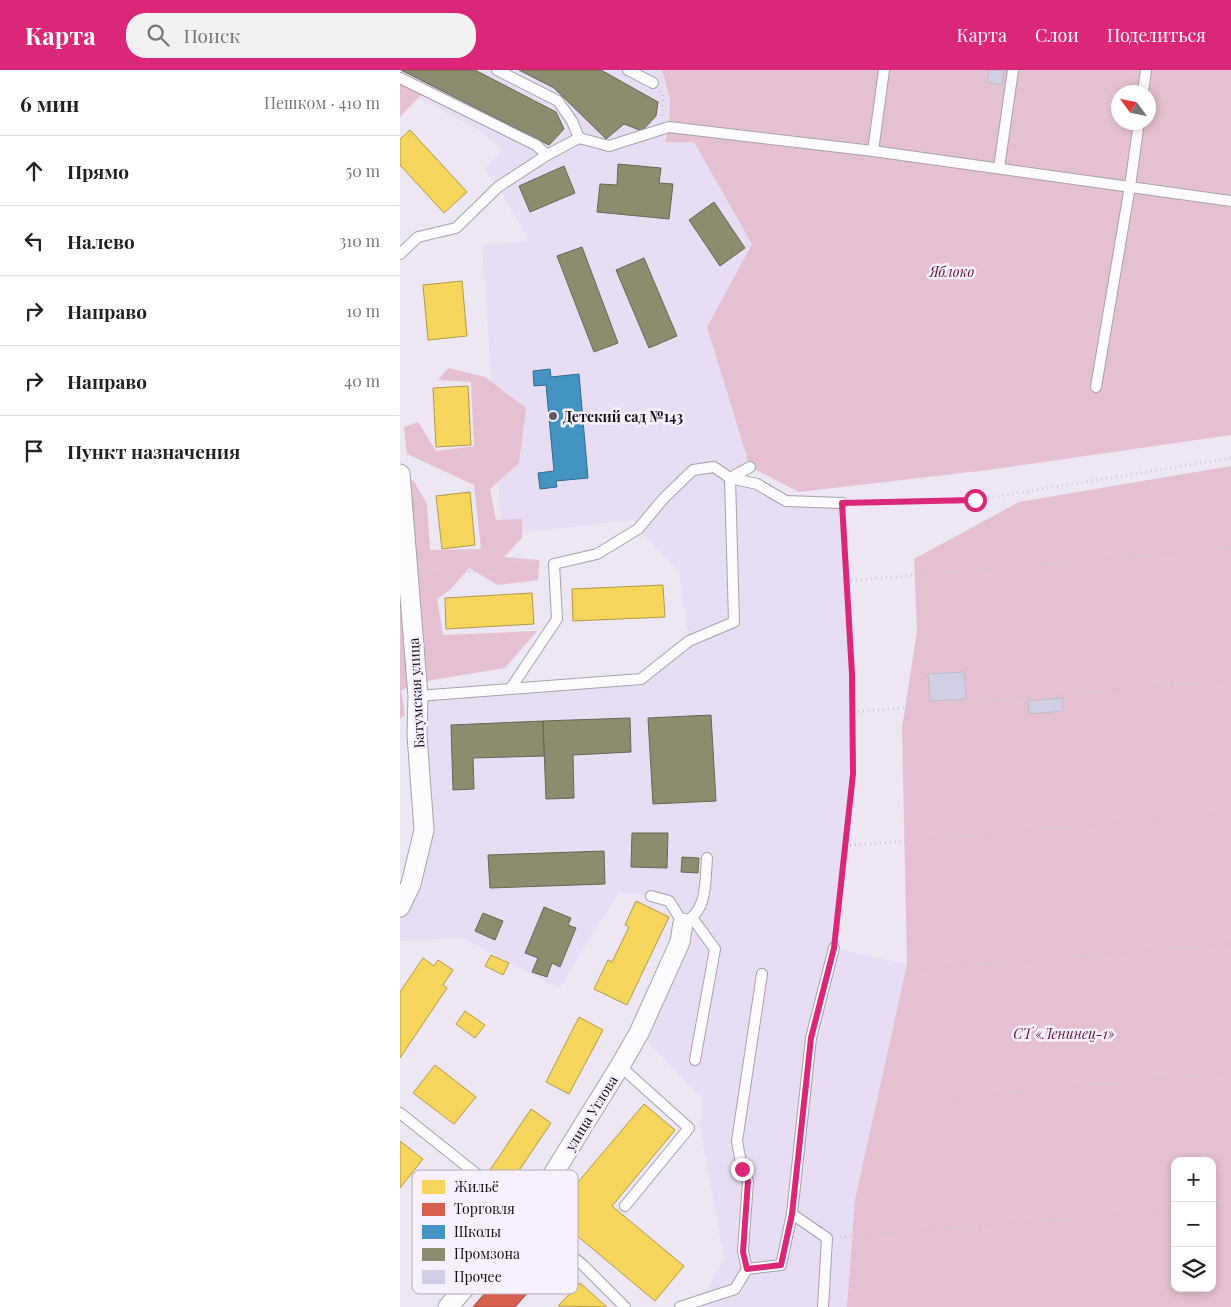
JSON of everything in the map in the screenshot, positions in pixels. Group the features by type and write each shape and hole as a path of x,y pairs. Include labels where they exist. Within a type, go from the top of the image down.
{"street":[{"name":"Батумская улица","path":"400,474 418,696 409,736 424,830 411,884 400,907"},
{"name":"улица Углова","path":"556,1170 639,1033 688,921"},
{"name":"улица Углова","path":"448,1307 459,1294"}],"lane":[{"path":"497,70 558,101 572,121 579,138"},
{"path":"628,70 653,83"},
{"path":"873,151 884,70"},
{"path":"999,168 1013,70"},
{"path":"1144,85 1146,70"},
{"path":"400,78 536,145 547,155"},
{"path":"400,254 418,237 456,228 498,187 547,155 579,138 608,146 669,127 873,151 1231,201"},
{"path":"1096,387 1138,130"},
{"path":"511,688 558,619 554,564 597,554 638,530 664,498 693,470 714,467 730,478 757,484 786,501 842,503"},
{"path":"730,478 750,467"},
{"path":"418,696 641,678 689,641 734,622 730,478"},
{"path":"688,921 703,901 707,858"},
{"path":"652,896 669,901 715,950 694,1060"},
{"path":"747,1269 781,1265 792,1214 811,1038 834,948"},
{"path":"680,1307 735,1289 747,1269 743,1252 748,1181 742,1169 737,1142 762,974"},
{"path":"620,1066 689,1128 625,1206"},
{"path":"400,1113 471,1170"},
{"path":"792,1214 827,1238 823,1307"},
{"path":"578,1262 625,1307"}],"path":[{"path":"653,83 663,95 661,129"},
{"path":"834,948 853,774 852,712 842,503 975,500 1231,458"},
{"path":"846,581 1231,548"},
{"path":"408,577 554,564"},
{"path":"852,712 1231,680"},
{"path":"845,846 1231,813"},
{"path":"916,970 1231,944"},
{"path":"932,1100 1231,1072"},
{"path":"1216,1207 1231,1205"},
{"path":"827,1238 1171,1210"}],"shaded area":[{"path":"400,70 662,70 670,99 669,127 694,142 752,244 707,327 750,467 731,477 775,495 842,503 852,674 853,774 834,948 907,964 855,1199 847,1307 671,1307 705,1291 724,1260 700,1128 701,1098 639,1033 683,923 669,901 651,896 619,892 559,989 464,938 400,941 400,907 424,830 418,696 641,679 689,641 679,573 638,529 633,520 502,535 482,245 529,241 498,187 484,170 502,149 479,130 409,93 400,102"}],"green space":[{"name":"Яблоко","path":"662,70 1231,70 1231,435 988,470 799,492 750,467 707,327 752,244 694,142 665,142 669,127 670,99"},
{"path":"400,84 422,94 400,117"},
{"path":"448,368 485,377 526,408 519,463 490,489 496,520 522,519 522,538 504,557 539,560 538,580 498,585 469,568 450,590 437,599 443,635 537,631 505,668 432,680 401,690 405,715 400,719 400,477 414,481 427,504 430,550 481,549 474,485 407,454 404,427 418,422 436,451 474,446 471,382 438,380"},
{"name":"СТ «Ленинец-1»","path":"1231,466 1231,1307 847,1307 855,1199 907,964 902,728 917,631 914,559 1019,502"}],"building: Жильё":[{"path":"410,130 467,192 444,213 400,165 400,139"},
{"path":"462,281 467,336 428,340 423,285"},
{"path":"468,386 471,445 436,447 433,388"},
{"path":"470,492 475,545 442,549 436,496"},
{"path":"663,585 665,617 573,621 572,589"},
{"path":"532,593 534,624 446,629 445,598"},
{"path":"636,901 669,917 627,1005 594,989 608,960 612,962 629,927 625,925"},
{"path":"491,955 509,963 503,975 485,966"},
{"path":"423,958 434,966 438,960 453,970 443,985 447,988 400,1058 400,992"},
{"path":"465,1011 485,1025 475,1038 456,1024"},
{"path":"579,1017 603,1030 569,1094 546,1082"},
{"path":"435,1065 476,1097 454,1124 413,1093"},
{"path":"644,1104 675,1130 612,1206 684,1266 655,1301 578,1237 578,1182"},
{"path":"531,1109 551,1123 519,1170 490,1170"},
{"path":"400,1141 423,1159 414,1170 412,1170 412,1173 400,1188"},
{"path":"580,1283 607,1307 558,1306 569,1294 578,1294 578,1285"}],"building: Торговля":[{"path":"484,1294 527,1294 515,1307 473,1307"}],"building: Школы":[{"path":"550,369 551,377 579,374 588,478 556,481 557,487 540,489 538,473 554,471 546,385 534,386 533,371"}],"building: Промзона":[{"path":"401,70 475,70 556,112 564,129 549,145"},
{"path":"519,70 601,70 658,102 656,116 642,131 624,124 606,139 554,88"},
{"path":"618,164 661,168 659,183 673,184 669,219 597,212 600,184 617,185"},
{"path":"564,166 575,193 530,212 519,186"},
{"path":"714,202 745,248 720,266 689,220"},
{"path":"582,247 618,343 594,352 557,256"},
{"path":"644,258 677,336 649,348 616,270"},
{"path":"711,715 716,801 653,804 648,718"},
{"path":"630,718 631,752 573,755 574,798 546,799 543,721"},
{"path":"543,721 544,756 473,758 474,789 453,790 451,725"},
{"path":"632,833 668,833 667,868 631,867"},
{"path":"604,851 605,884 490,888 488,855"},
{"path":"682,857 699,858 698,873 681,872"},
{"path":"544,907 571,918 568,925 576,928 560,967 552,963 547,977 532,972 538,958 525,953"},
{"path":"483,913 503,921 495,940 475,931"}],"building: Прочее":[{"path":"989,70 1004,70 1002,85 987,82"},
{"path":"964,672 966,699 930,701 928,674"},
{"path":"1062,698 1063,711 1029,714 1028,701"}],"place":[{"name":"Детский сад №143","path":"553,416"}],"route":[{"path":"742,1169 748,1181 743,1252 747,1269 781,1265 792,1214 811,1038 834,948 853,774 852,674 842,503 975,500"}]}
